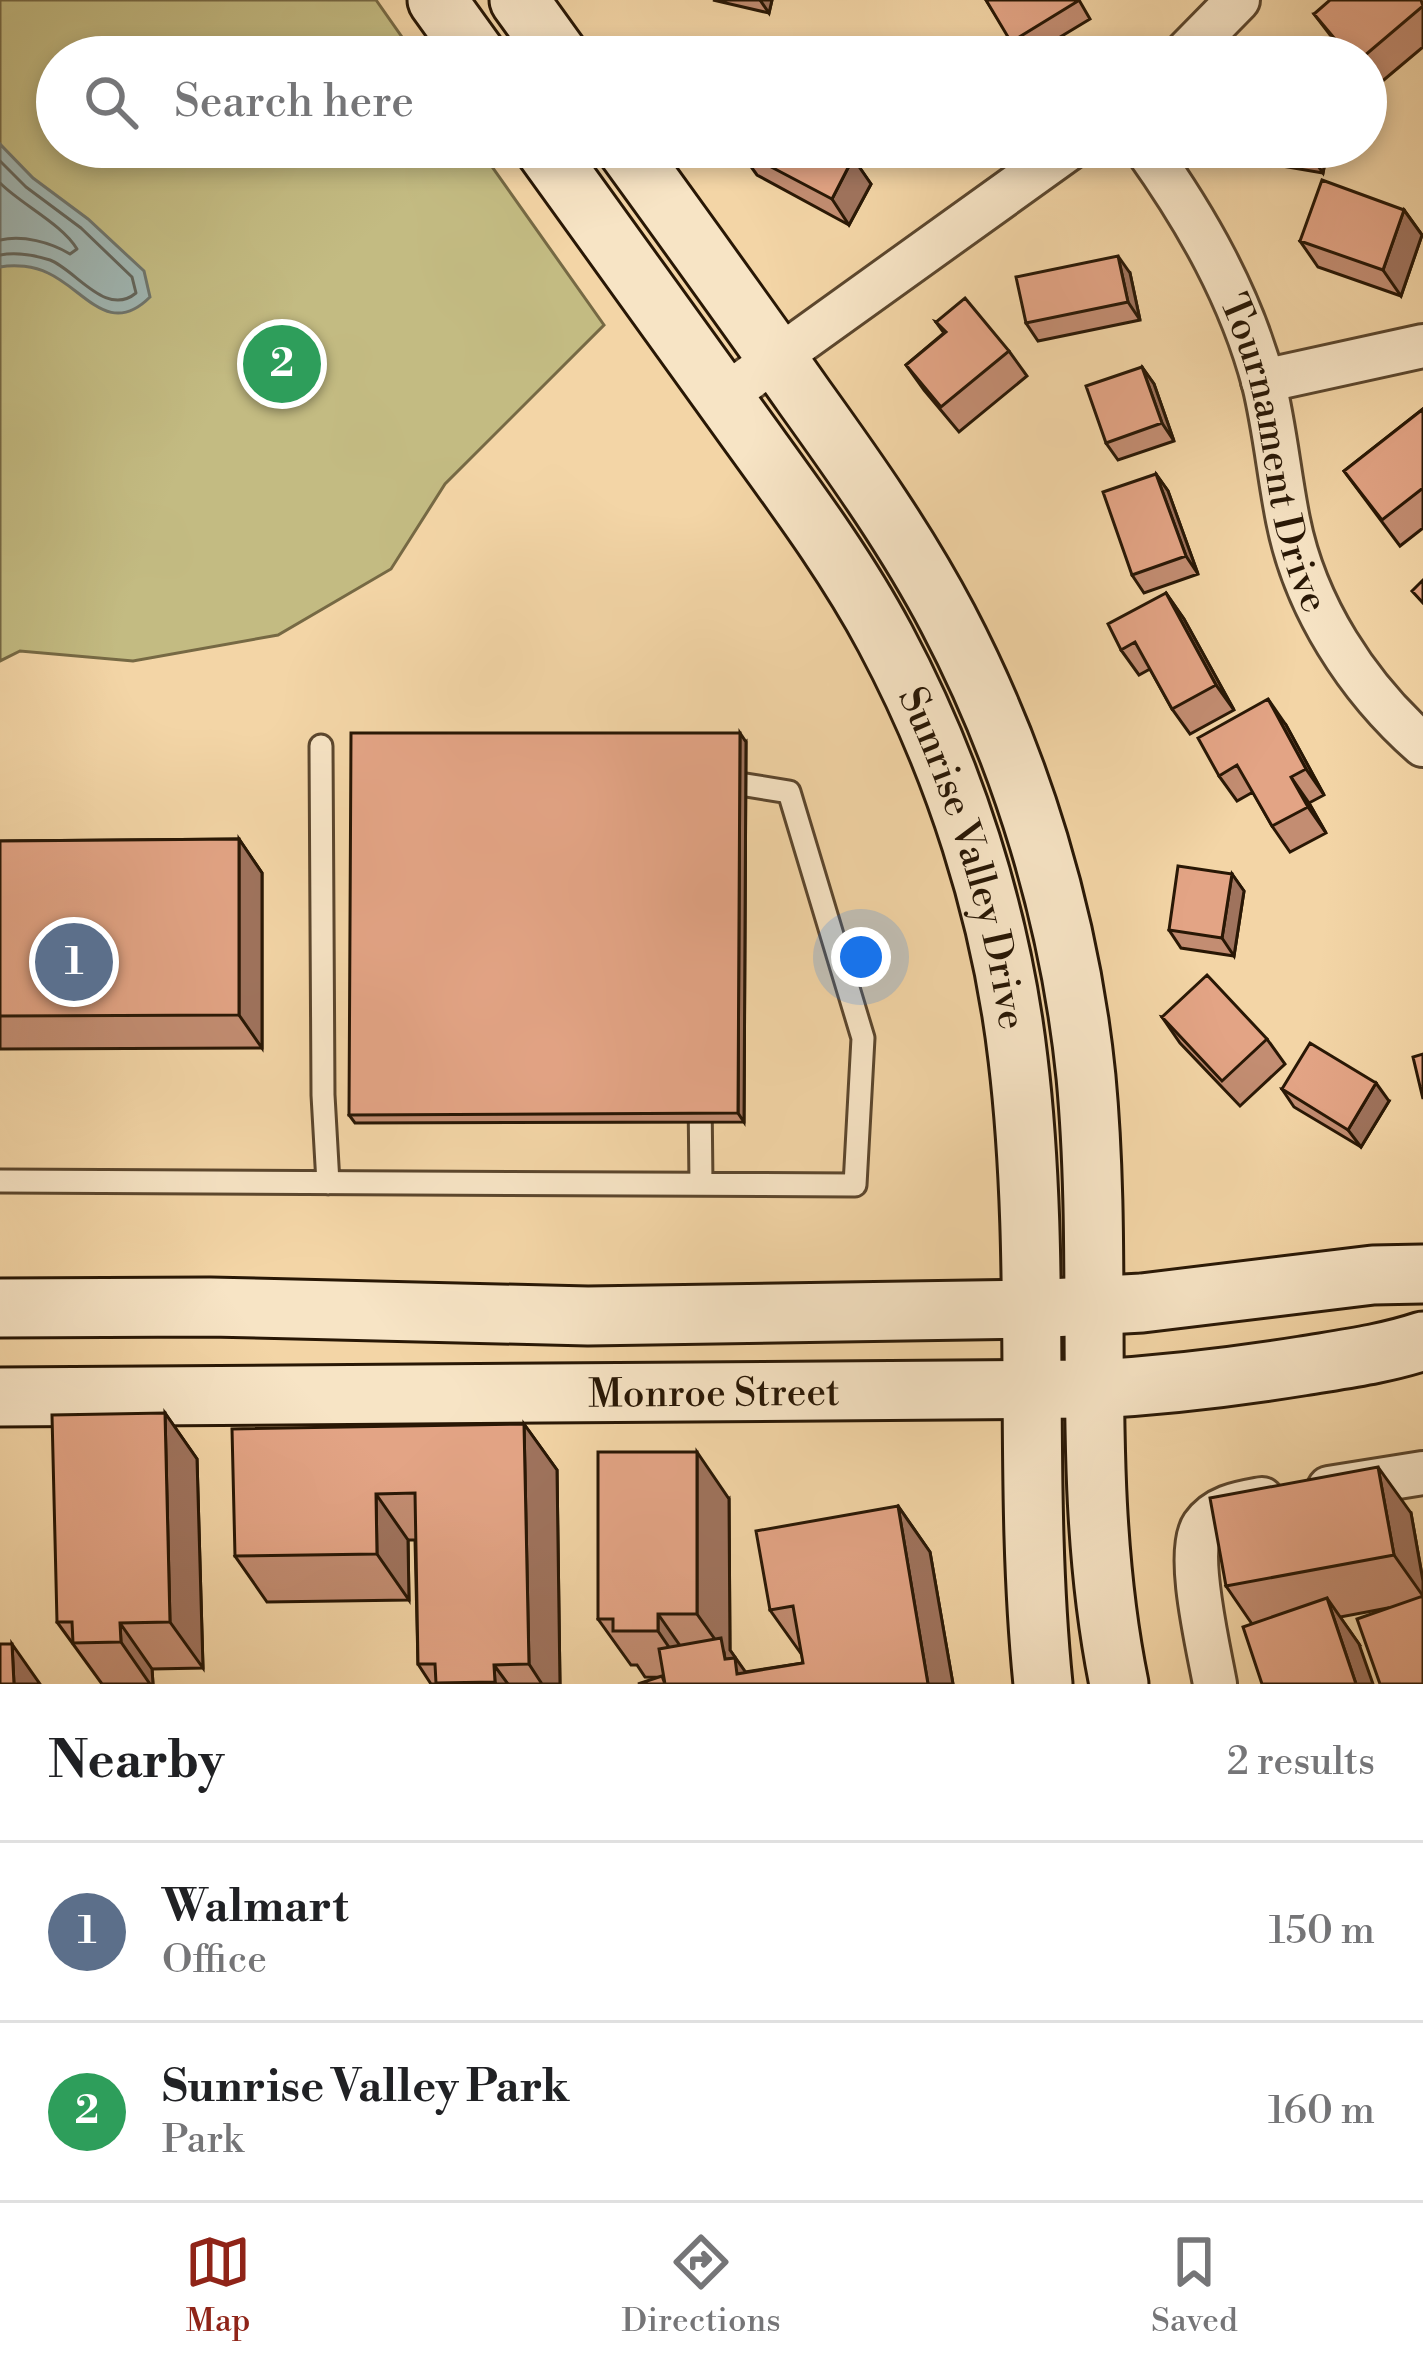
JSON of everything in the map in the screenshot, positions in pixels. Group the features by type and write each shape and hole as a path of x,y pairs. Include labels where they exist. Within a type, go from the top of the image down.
{"main road":[{"path":"437,0 463,36"},
{"path":"519,0 545,36"},
{"name":"Sunrise Valley Drive","path":"558,168 816,527 883,634 929,730 968,834 999,951 1018,1056 1027,1158 1042,1684"},
{"name":"Sunrise Valley Drive","path":"640,168 884,512 937,600 1000,730 1021,787 1055,905 1080,1028 1090,1131 1095,1462 1101,1556 1120,1684"},
{"name":"Monroe Street","path":"0,1308 210,1307 588,1316 1032,1309 1158,1302 1373,1275 1423,1274"},
{"name":"Monroe Street","path":"0,1397 1095,1389 1246,1375 1389,1352 1423,1341"}],"street":[{"path":"1203,36 1238,0"},
{"path":"723,397 1042,168"},
{"name":"Tournament Drive","path":"1160,168 1211,249 1240,312 1263,381 1289,525 1329,630 1361,680 1423,745"},
{"path":"1263,381 1423,346"},
{"path":"1215,1684 1195,1558 1201,1529 1213,1516 1232,1504 1423,1473"}],"lane":[{"path":"321,746 335,1094 328,1183"},
{"path":"0,1181 855,1185 863,1038 789,792 746,785"},
{"path":"700,1072 701,1184"}],"shaded area":[{"path":"0,0 376,0 401,36 36,36 36,168 493,168 604,325 445,484 391,569 278,635 133,661 20,651 0,661"}],"water":[{"path":"0,144 33,178 88,219 144,271 150,297 122,313 109,312 43,271 0,267"}],"building":[{"path":"986,0 1078,1 1021,36 1007,36"},
{"path":"1330,0 1421,0 1423,6 1387,37 1332,36 1314,14"},
{"path":"773,168 848,168 832,199"},
{"path":"1322,180 1404,210 1383,270 1300,241"},
{"path":"1118,256 1128,302 1026,323 1016,277"},
{"path":"965,298 1009,351 941,407 906,365 946,332 936,322"},
{"path":"1142,367 1162,423 1106,443 1086,386"},
{"path":"1423,409 1423,488 1382,520 1344,471"},
{"path":"1156,474 1186,556 1132,575 1103,492"},
{"path":"1423,580 1423,603 1412,591"},
{"path":"1166,593 1216,685 1172,709 1135,642 1121,650 1108,624"},
{"path":"1268,699 1306,769 1291,777 1308,807 1272,826 1237,765 1219,776 1198,738"},
{"path":"351,733 740,733 738,1113 349,1115"},
{"path":"239,839 239,1015 0,1016 0,841"},
{"path":"1178,866 1232,874 1222,938 1169,930"},
{"path":"1207,975 1267,1039 1222,1081 1162,1017"},
{"path":"1310,1043 1376,1083 1348,1130 1282,1089"},
{"path":"1423,1054 1423,1099 1413,1057"},
{"path":"165,1413 170,1622 120,1623 121,1642 73,1643 72,1622 57,1622 52,1415"},
{"path":"524,1424 529,1664 494,1665 495,1682 436,1683 435,1664 418,1664 415,1493 376,1494 377,1554 235,1556 232,1429"},
{"path":"598,1452 697,1452 697,1614 658,1614 658,1631 613,1631 613,1619 598,1619"},
{"path":"1378,1467 1394,1555 1226,1586 1210,1498"},
{"path":"898,1506 928,1684 665,1684 659,1649 721,1638 725,1659 735,1658 737,1674 803,1663 793,1606 770,1610 756,1531"},
{"path":"1423,1596 1423,1684 1380,1684 1357,1619"},
{"path":"1327,1598 1356,1684 1262,1684 1243,1627"},
{"path":"0,1644 12,1644 14,1684 0,1684"},
{"path":"662,1676 665,1684 638,1684"}],"place":[{"name":"Sunrise Valley Park","path":"282,364"},
{"name":"Walmart","path":"74,962"}]}
